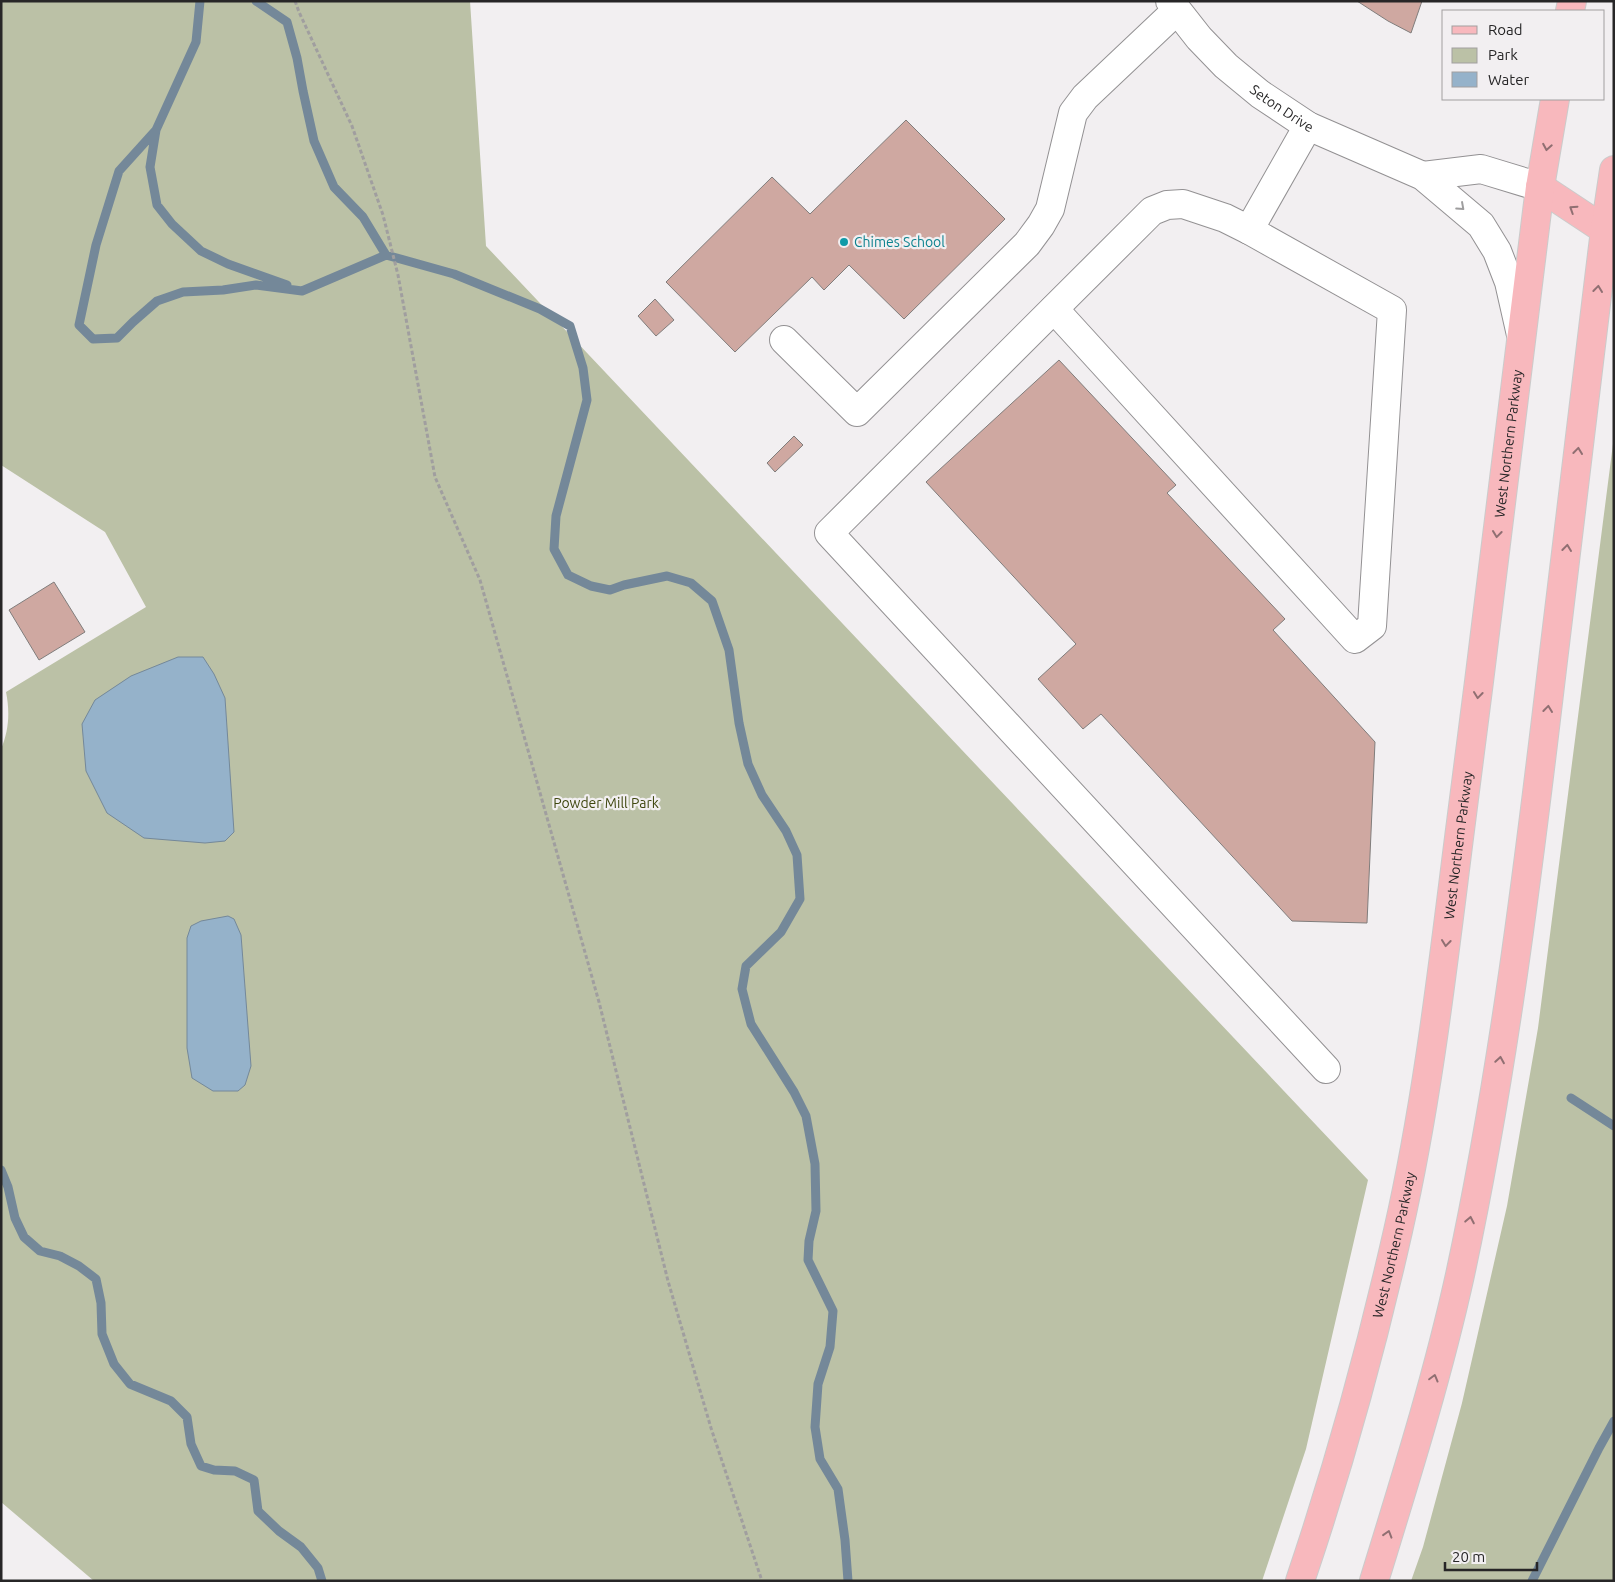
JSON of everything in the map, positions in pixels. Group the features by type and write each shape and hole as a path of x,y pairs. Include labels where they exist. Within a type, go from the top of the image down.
{"main road":[{"name":"West Northern Parkway","path":"1300,1581 1325,1508 1375,1327 1399,1228 1419,1119 1438,1000 1470,754 1540,187 1555,100"},
{"path":"1374,1581 1420,1431 1439,1358 1459,1278 1488,1131 1507,1012 1539,777 1605,230 1614,170"},
{"path":"1540,187 1605,230"}],"street":[{"name":"Seton Drive","path":"1173,6 1199,38 1226,66 1260,94 1308,126 1423,176 1481,225 1497,251 1509,282 1521,336"},
{"path":"784,340 857,412 1027,244 1042,225 1050,209 1073,113 1085,97 1173,6"},
{"path":"1249,230 1308,126"},
{"path":"1423,176 1481,169 1540,187"},
{"path":"1054,309 1355,639 1372,626 1392,310 1225,218 1183,204 1167,205 1152,211 1054,309 829,534 1326,1069"}],"path":[{"path":"296,1 299,12 352,126 383,215 398,275 435,477 480,580 599,1002 668,1281 711,1428 762,1581"}],"green space":[{"name":"Powder Mill Park","path":"1,1 470,1 486,246 1368,1180 1306,1449 1262,1581 94,1581 1,1502 1,749 8,721 6,692 146,607 105,532 1,465"},
{"path":"1614,436 1614,1581 1411,1581 1423,1547 1462,1403 1507,1206 1538,1028"}],"water":[{"path":"178,657 203,657 214,674 225,698 234,832 225,841 205,843 144,838 107,813 86,771 82,724 95,700 131,676"},
{"path":"228,916 234,919 241,935 251,1066 245,1085 238,1091 213,1091 192,1078 187,1048 187,938 191,926 201,921"}],"building":[{"path":"1357,1 1422,1 1411,33"},
{"name":"Chimes School","path":"906,120 1005,219 904,319 849,265 824,290 812,277 735,352 666,282 772,177 810,214"},
{"path":"655,299 674,320 656,336 638,316"},
{"path":"1059,360 1176,485 1167,493 1285,619 1273,630 1375,742 1367,923 1292,921 1101,714 1083,729 1038,679 1076,644 926,482"},
{"path":"794,436 803,445 775,472 767,463"},
{"path":"54,582 85,632 39,660 9,610"}],"waterway":[{"path":"200,1 196,42 156,130 119,171 96,245 79,325 93,339 117,338 157,301 183,292 223,290 256,285 302,291 386,255 454,274 540,309 570,326 583,368 587,400 556,516 554,549 568,575 591,586 610,590 624,585 667,576 691,583 712,601 729,650 739,723 748,764 762,795 786,831 797,855 800,899 781,932 746,966 742,989 751,1024 794,1092 806,1116 815,1164 816,1211 809,1241 808,1260 833,1311 830,1347 818,1384 815,1427 820,1459 838,1489 848,1581"},
{"path":"256,1 287,22 297,58 314,141 334,187 363,217 386,255"},
{"path":"156,130 150,167 157,205 172,224 201,251 228,264 287,285"},
{"path":"1571,1098 1614,1126"},
{"path":"1,1170 8,1187 15,1218 24,1237 40,1251 60,1256 79,1266 96,1279 101,1303 102,1334 114,1364 130,1384 171,1401 187,1417 191,1444 201,1466 214,1470 235,1471 254,1480 258,1511 279,1531 301,1547 318,1568 322,1581"},
{"path":"1532,1581 1614,1421"}],"place":[{"name":"Chimes School","path":"844,242"}]}
